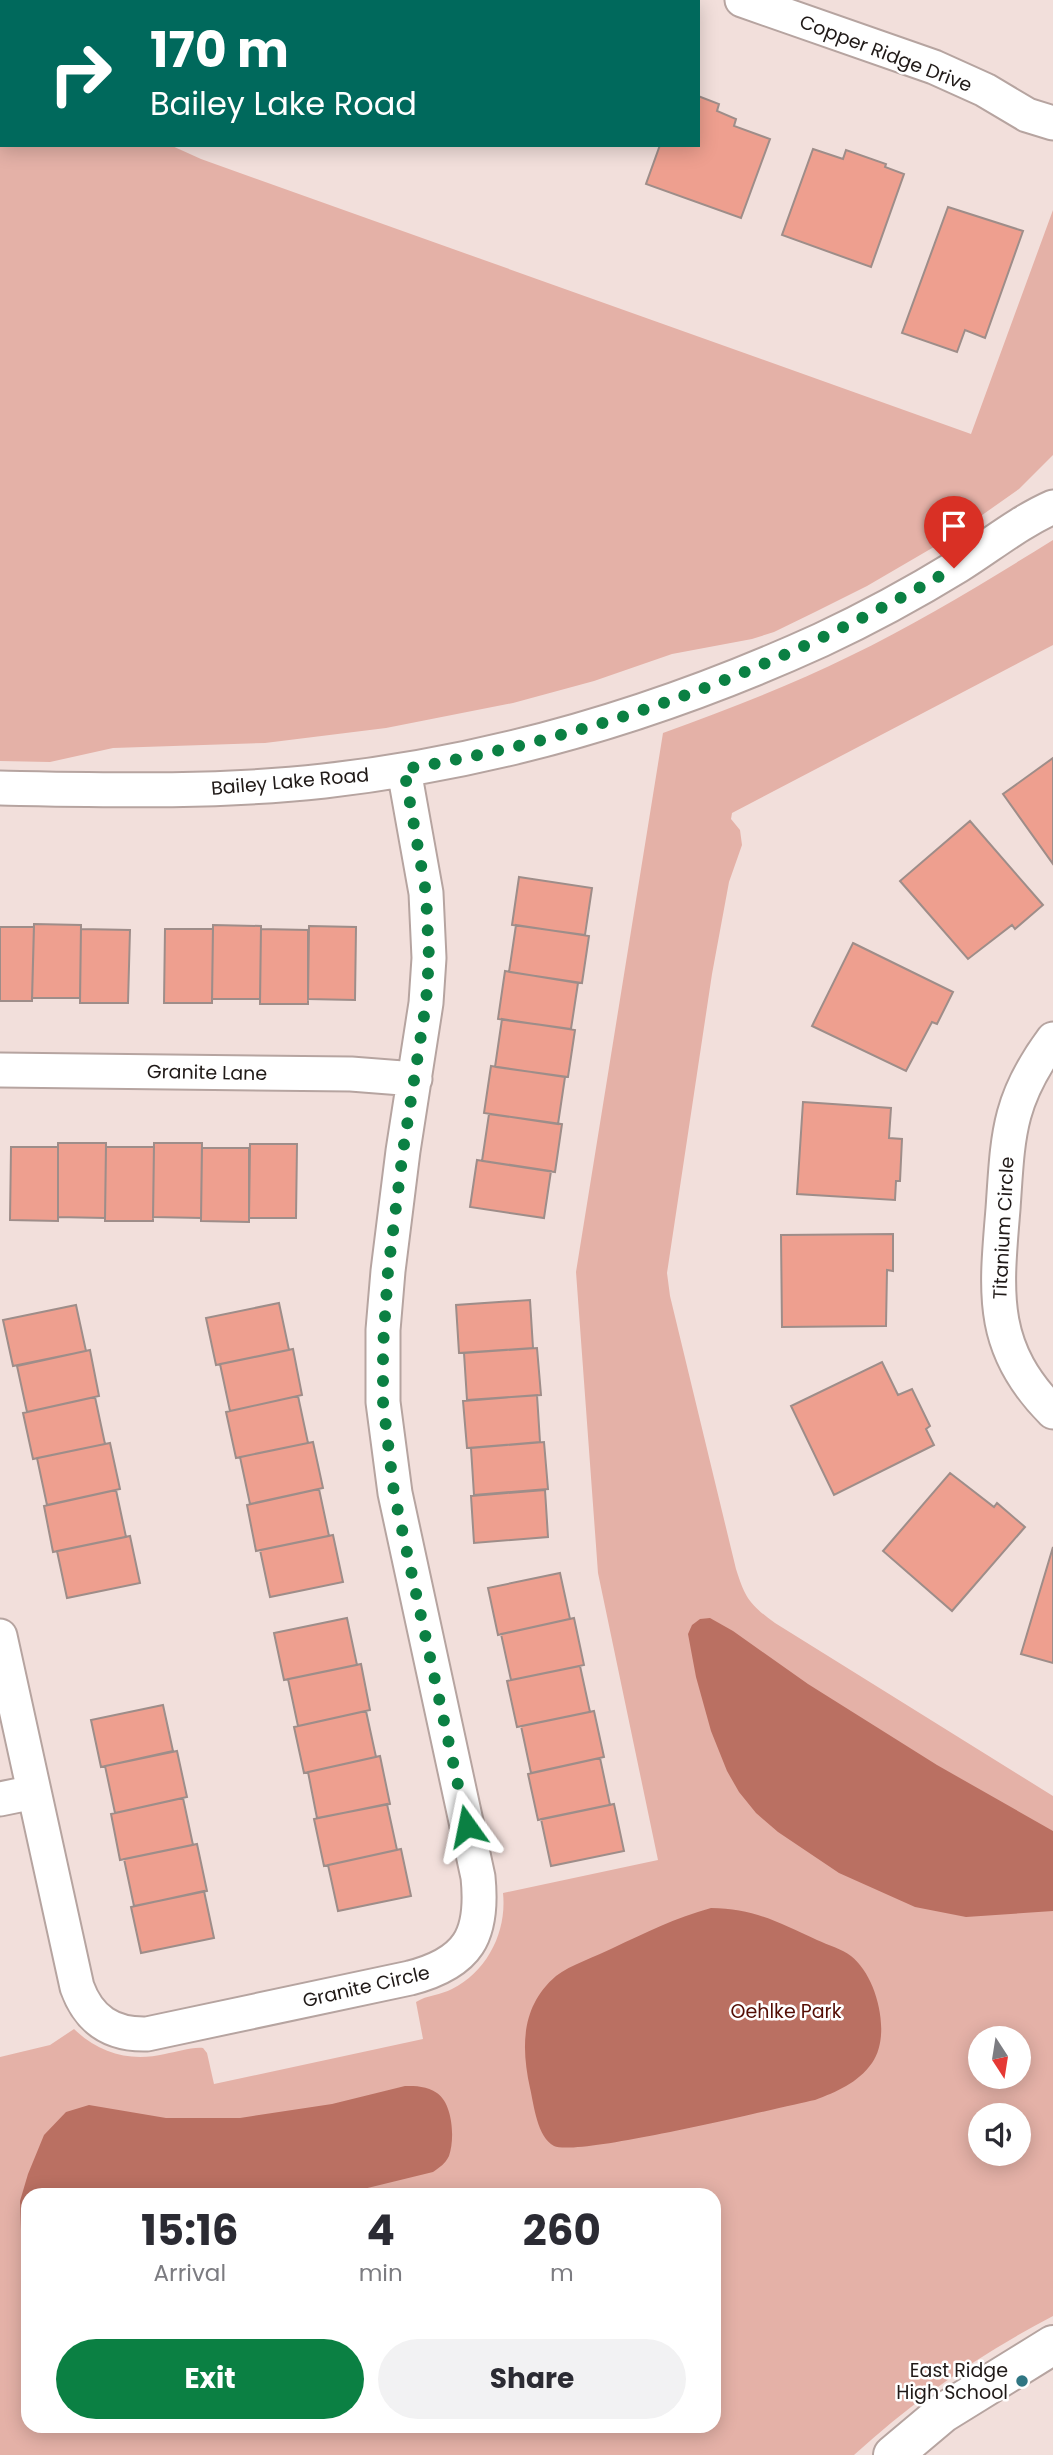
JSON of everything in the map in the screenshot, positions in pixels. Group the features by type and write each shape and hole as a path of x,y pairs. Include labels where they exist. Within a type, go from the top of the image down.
{"street":[{"name":"Copper Ridge Drive","path":"742,0 934,67 985,90 1040,119 1053,142"},
{"name":"Bailey Lake Road","path":"0,788 145,790 322,781 483,754 569,733 658,707 719,684 814,643 881,609 954,568 1041,512 1053,487"},
{"name":"Granite Circle","path":"0,1636 77,1987 81,1999 93,2017 102,2024 125,2033 147,2034 426,1974 441,1969 454,1960 472,1938 480,1911 478,1877 394,1493 383,1402 382,1353 388,1271 426,1003 429,927 425,881 404,769"},
{"name":"Titanium Circle","path":"1053,1039 1022,1090 1009,1126 998,1298 1002,1325 1017,1366 1033,1392 1053,1412"},
{"name":"Granite Lane","path":"0,1070 351,1074 415,1079"},
{"path":"0,1799 34,1792"},
{"path":"894,2455 943,2413 1053,2345"}],"green space":[{"path":"0,147 174,147 201,159 971,434 1053,210 1053,455 1019,489 951,537 867,586 774,632 752,639 672,654 594,681 513,703 386,728 265,743 113,748 50,762 0,761"},
{"name":"Oehlke Park","path":"1053,540 1053,645 732,813 731,819 740,830 742,845 729,882 712,974 667,1273 670,1296 736,1569 750,1600 775,1623 1053,1796 1053,2316 949,2379 900,2415 854,2455 0,2455 0,2057 50,2045 74,2029 94,2045 128,2056 152,2056 203,2048 207,2053 214,2084 423,2039 416,2002 452,1989 476,1972 485,1961 502,1922 503,1893 658,1860 598,1573 576,1272 663,733 804,677 928,615"}],"shaded area":[{"path":"710,1618 808,1684 937,1765 1053,1831 1053,1911 966,1917 915,1907 839,1873 778,1832 756,1813 739,1792 727,1771 711,1731 696,1677 688,1634 692,1625 700,1619"},
{"path":"711,1908 740,1911 766,1918 851,1956 868,1977 879,2006 881,2037 872,2063 853,2081 815,2100 599,2145 571,2148 554,2146 548,2142 535,2111 525,2057 526,2028 536,2000 544,1988 569,1968 661,1926"},
{"path":"405,2086 417,2086 433,2091 442,2098 449,2113 452,2141 449,2156 433,2172 368,2188 24,2188 44,2135 66,2112 89,2105 166,2118 240,2118 332,2104"}],"building":[{"path":"700,97 719,104 717,111 736,119 734,126 770,139 741,218 646,184 659,147 700,147"},
{"path":"813,149 843,159 846,150 886,164 885,167 904,174 871,267 782,235"},
{"path":"948,207 1023,231 985,338 965,330 957,352 902,333"},
{"path":"1053,758 1053,864 1003,794"},
{"path":"970,821 1043,905 1015,929 1012,925 968,959 900,881"},
{"path":"519,877 592,888 585,935 512,925"},
{"path":"34,924 81,925 80,998 32,998"},
{"path":"213,925 261,926 260,999 212,999"},
{"path":"516,925 589,936 582,983 509,972"},
{"path":"309,926 356,927 355,1000 308,999"},
{"path":"0,927 34,927 32,1001 0,1001"},
{"path":"81,929 130,930 128,1003 80,1003"},
{"path":"165,929 213,929 212,1003 164,1003"},
{"path":"261,929 308,930 308,1004 260,1004"},
{"path":"853,943 953,992 937,1024 932,1022 906,1071 812,1026"},
{"path":"505,971 578,983 571,1029 498,1019"},
{"path":"502,1019 575,1030 568,1077 495,1067"},
{"path":"491,1066 565,1077 558,1124 484,1113"},
{"path":"803,1102 891,1108 889,1138 902,1139 900,1181 896,1181 895,1200 797,1194"},
{"path":"489,1114 562,1124 555,1172 482,1161"},
{"path":"58,1143 106,1143 105,1218 58,1217"},
{"path":"154,1143 202,1143 201,1218 153,1217"},
{"path":"250,1144 297,1144 296,1218 249,1218"},
{"path":"11,1147 58,1147 58,1221 10,1220"},
{"path":"106,1147 154,1147 153,1221 105,1221"},
{"path":"202,1148 249,1148 249,1222 201,1221"},
{"path":"477,1160 551,1171 544,1218 470,1207"},
{"path":"893,1234 893,1271 887,1270 886,1326 782,1327 781,1235"},
{"path":"530,1300 533,1348 459,1353 456,1305"},
{"path":"279,1303 289,1350 216,1365 206,1318"},
{"path":"76,1305 86,1351 13,1366 3,1320"},
{"path":"537,1348 541,1395 467,1400 464,1353"},
{"path":"293,1349 302,1395 230,1411 220,1364"},
{"path":"90,1350 99,1396 27,1412 17,1366"},
{"path":"882,1362 898,1395 912,1389 930,1426 926,1429 934,1445 834,1495 791,1406"},
{"path":"537,1395 540,1442 467,1448 463,1401"},
{"path":"298,1396 308,1443 236,1458 226,1412"},
{"path":"95,1397 105,1444 33,1459 23,1413"},
{"path":"313,1442 323,1488 250,1504 240,1457"},
{"path":"544,1442 548,1489 474,1495 471,1448"},
{"path":"110,1443 120,1489 47,1505 37,1458"},
{"path":"950,1473 994,1507 997,1503 1025,1527 952,1611 883,1551"},
{"path":"319,1489 329,1536 256,1551 247,1505"},
{"path":"116,1490 126,1537 53,1552 44,1506"},
{"path":"545,1490 548,1537 474,1543 471,1496"},
{"path":"333,1535 343,1582 270,1597 260,1550"},
{"path":"130,1536 140,1583 67,1598 57,1551"},
{"path":"1053,1547 1053,1663 1021,1654"},
{"path":"560,1573 570,1619 498,1635 488,1588"},
{"path":"347,1618 357,1665 284,1680 274,1633"},
{"path":"574,1618 584,1665 511,1680 501,1634"},
{"path":"361,1664 370,1710 298,1726 288,1679"},
{"path":"580,1666 590,1712 517,1727 507,1681"},
{"path":"163,1705 173,1751 101,1767 91,1720"},
{"path":"366,1711 376,1757 304,1773 294,1727"},
{"path":"594,1711 604,1757 531,1773 521,1726"},
{"path":"177,1751 187,1797 115,1813 105,1766"},
{"path":"380,1756 390,1804 317,1818 308,1772"},
{"path":"600,1758 610,1805 538,1820 528,1774"},
{"path":"183,1798 193,1845 120,1860 111,1814"},
{"path":"387,1804 397,1850 324,1866 314,1819"},
{"path":"614,1804 624,1851 551,1866 541,1819"},
{"path":"197,1844 207,1891 134,1906 124,1859"},
{"path":"401,1849 411,1896 338,1911 328,1865"},
{"path":"204,1891 214,1938 141,1953 131,1907"}],"place":[{"name":"East Ridge High School","path":"1022,2381"}],"route":[{"path":"467,1826 394,1493 383,1402 383,1330 388,1271 426,1003 429,958 426,893 404,769 462,759 569,733 658,707 824,638 954,568"}]}
